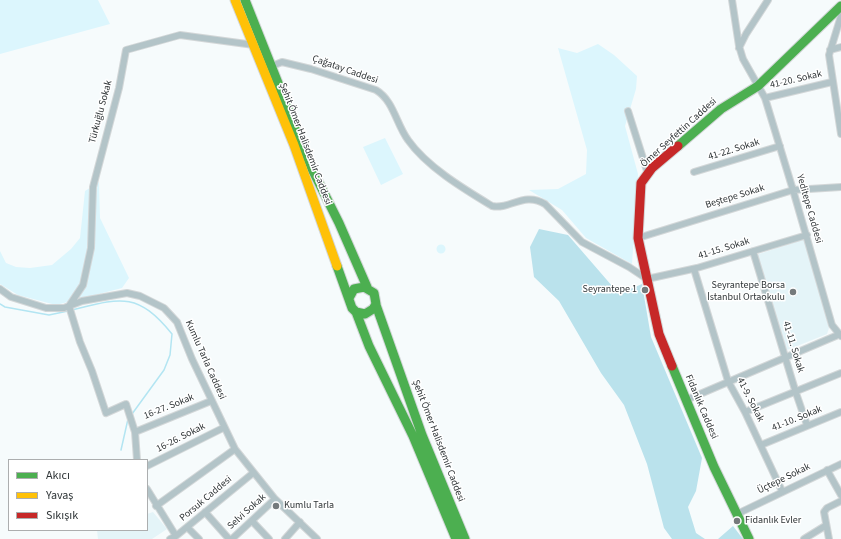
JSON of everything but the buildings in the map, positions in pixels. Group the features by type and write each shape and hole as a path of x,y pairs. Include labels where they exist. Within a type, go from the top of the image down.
{"main road":[{"name":"Şehit Ömer Halisdemir Caddesi","path":"235,0 254,45 320,216 349,298"},
{"name":"Şehit Ömer Halisdemir Caddesi","path":"245,0 313,172 339,223 367,287"},
{"name":"Ömer Seyfettin Caddesi","path":"647,279 638,238 642,183 648,174 721,109 758,86 841,6"},
{"name":"Fidanlık Caddesi","path":"647,279 659,334 714,467 749,539"},
{"path":"367,287 375,294 376,305 368,313 356,312 350,307 349,298 355,289 367,287"},
{"name":"Şehit Ömer Halisdemir Caddesi","path":"376,305 422,435 465,539"},
{"name":"Şehit Ömer Halisdemir Caddesi","path":"356,312 369,346 413,436 456,539"}],"street":[{"name":"Yeditepe Caddesi","path":"732,0 739,48 743,59 765,98 807,235 830,319 840,336"},
{"path":"739,48 746,34 768,0"},
{"path":"841,16 829,55 832,82 838,94 841,134"},
{"name":"Türkuğlu Sokak","path":"70,310 83,286 91,248 93,187 119,88 126,50 180,35 254,45"},
{"path":"830,50 841,47"},
{"name":"Çağatay Caddesi","path":"272,66 282,62 311,69 376,90 383,95 391,106 408,140 439,170 492,206 498,207 516,201 538,200 545,204 582,242 629,267 647,279"},
{"name":"41-20. Sokak","path":"765,98 832,82"},
{"path":"628,111 648,174"},
{"name":"41-22. Sokak","path":"694,172 780,146"},
{"name":"Beştepe Sokak","path":"638,238 793,190 841,187"},
{"name":"41-15. Sokak","path":"647,279 694,269 807,235"},
{"name":"41-11. Sokak","path":"753,251 807,425"},
{"name":"41-9. Sokak","path":"694,269 728,381 745,412 782,491"},
{"name":"Kumlu Tarla Caddesi","path":"0,289 11,297 46,308 64,308 70,310 82,301 127,293 140,296 164,308 177,322 211,401 234,449 275,499 316,539"},
{"path":"70,310 106,413 126,404 129,410 135,432 137,459"},
{"path":"686,400 728,381 840,336"},
{"path":"745,412 796,393 841,373"},
{"name":"16-27. Sokak","path":"135,432 211,401"},
{"name":"41-10. Sokak","path":"760,445 841,412"},
{"name":"16-26. Sokak","path":"148,466 224,428"},
{"path":"156,506 234,449"},
{"name":"Üçtepe Sokak","path":"737,514 782,491 841,464"},
{"path":"827,470 841,495"},
{"name":"Porsuk Caddesi","path":"170,539 176,536 253,472"},
{"path":"148,491 176,536"},
{"name":"Selvi Sokak","path":"230,539 275,499"},
{"path":"829,539 825,526 824,512 827,508 841,501"},
{"path":"205,512 230,539"},
{"path":"252,521 269,539"},
{"path":"285,539 300,522"},
{"path":"804,539 825,526"},
{"path":"187,527 199,539"}],"shaded area":[{"path":"0,0 98,0 110,24 0,54"},
{"path":"598,44 614,55 637,76 636,89 625,126 638,174 632,264 586,238 562,210 529,190 558,189 586,174 587,150 558,48 577,53"},
{"path":"385,138 403,174 381,185 363,147"},
{"path":"99,182 100,218 129,278 122,288 56,305 18,295 0,284 0,251 6,263 16,267 30,268 52,265 71,249 80,238 85,191"},
{"path":"539,229 568,235 619,294 642,284 651,337 702,458 696,491 688,507 696,533 705,539 672,539 664,528 647,464 624,405 601,373 559,301 534,277 530,247"},
{"name":"Seyrantepe Borsa İstanbul Ortaokulu","path":"805,239 829,328 827,334 787,350 756,255"},
{"path":"441,244 446,249 441,254 436,249"},
{"path":"153,512 167,529 152,539 98,539 97,531 148,531 148,514"},
{"path":"733,526 743,539 718,539"}],"waterway":[{"path":"72,310 103,303 127,301 138,304 148,310 160,320 172,334 170,355 164,370 132,414"},
{"path":"0,304 5,307 49,315 68,311"},
{"path":"121,450 128,419"}],"traffic: fast":[{"path":"245,0 313,171 339,223 367,287"},
{"path":"678,146 721,109 758,86 841,6"},
{"path":"337,266 352,308 356,312 365,314 373,309 376,304 374,293 364,287 354,289 349,298"},
{"path":"376,305 422,435 465,539"},
{"path":"356,312 369,346 413,436 456,539"},
{"path":"672,366 714,467 749,539"}],"traffic: slow":[{"path":"235,0 294,145 337,266"}],"traffic: jam":[{"path":"672,366 659,334 638,238 641,183 652,168 678,146"}],"place":[{"name":"Seyrantepe 1","path":"645,290"},
{"name":"Seyrantepe Borsa İstanbul Ortaokulu","path":"793,292"},
{"name":"Kumlu Tarla","path":"276,506"},
{"name":"Fidanlık Evler","path":"737,521"}]}
